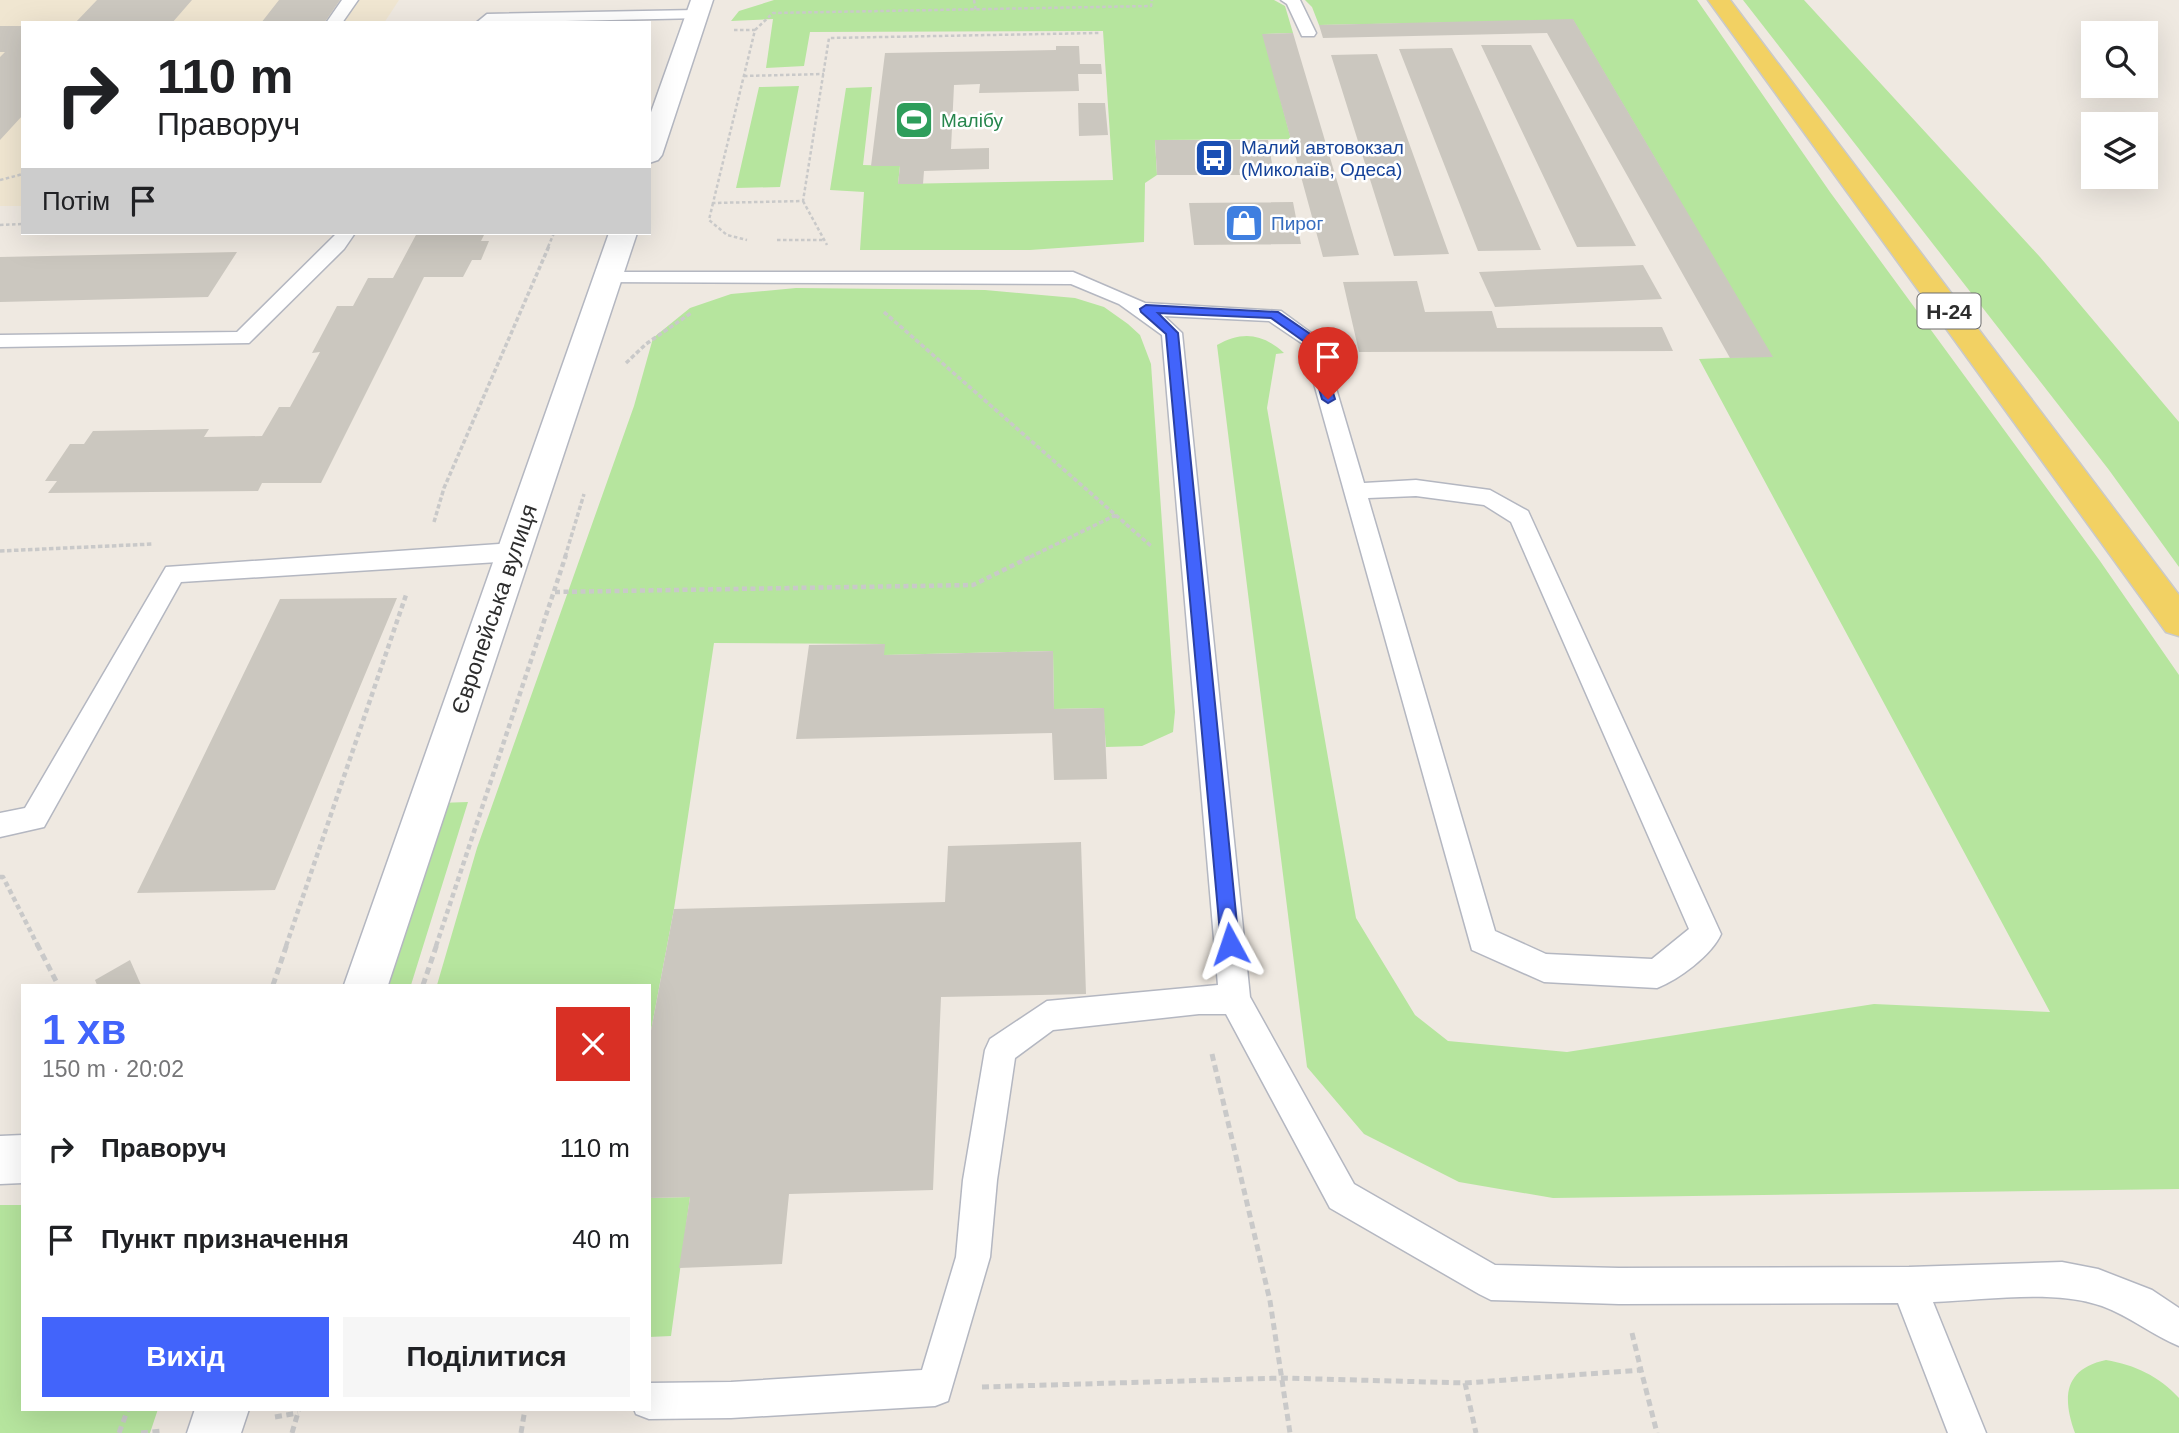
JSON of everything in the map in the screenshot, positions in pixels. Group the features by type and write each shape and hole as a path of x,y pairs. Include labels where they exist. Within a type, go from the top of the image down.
{"main road":[{"name":"Н-24","path":"1719,0 2179,622"}],"street":[{"path":"651,149 697,15"},
{"name":"Європейська вулиця","path":"366,984 622,235"},
{"path":"0,1160 21,1159"},
{"path":"214,1433 221,1411"}],"lane":[{"path":"335,21 350,0"},
{"path":"1289,0 1293,1 1308,33"},
{"path":"485,21 697,15"},
{"path":"0,341 242,338 337,245 344,235"},
{"path":"607,278 1073,278 1110,291 1146,309 1172,333 1235,1000 1342,1196 1491,1282 1619,1286 1909,1285 2062,1280 2098,1287 2138,1303 2179,1328"},
{"path":"1146,309 1274,315 1312,341 1483,940 1544,968 1657,974 1706,934 1520,517 1490,498 1416,488 1355,491"},
{"path":"0,825 33,818 174,573 514,552"},
{"path":"651,1401 731,1400 935,1388 973,1257 980,1180 1001,1049 1048,1016 1199,999 1235,1000"},
{"path":"1909,1285 1967,1433"}],"path":[{"path":"974,0 976,11"},
{"path":"758,240 727,235 709,219 755,30 772,13 1151,6 1152,0"},
{"path":"697,15 755,30"},
{"path":"1099,33 829,38 803,201 846,278 1118,514 1158,552"},
{"path":"744,76 824,74"},
{"path":"0,180 21,175"},
{"path":"713,203 803,201"},
{"path":"0,225 21,224"},
{"path":"273,984 419,557 432,531 444,488 553,235"},
{"path":"623,366 672,324 704,306 730,300 745,240"},
{"path":"771,240 825,240"},
{"path":"424,984 555,592 587,485"},
{"path":"555,592 973,585 1118,514"},
{"path":"0,877 3,877 57,984"},
{"path":"1199,999 1270,1301 1290,1433"},
{"path":"935,1388 1282,1378 1465,1383 1641,1370 1657,1433"},
{"path":"1465,1383 1476,1433"},
{"path":"119,1433 127,1411"},
{"path":"292,1433 298,1411"},
{"path":"521,1433 525,1411"}],"shaded area":[{"path":"0,0 399,0 385,21 21,21 21,206 0,206"}],"green space":[{"path":"774,0 1274,0 1285,6 1293,33 1263,34 1291,139 1155,140 1157,175 1145,183 1144,242 1030,250 860,250 864,192 830,190 846,88 872,87 863,165 900,166 898,184 1113,180 1103,31 810,32 804,66 766,68 773,19 731,21 739,11"},
{"path":"1305,0 1697,0 1830,192 2100,561 2179,675 2179,1189 1553,1198 1459,1182 1364,1134 1307,1067 1217,345 1243,336 1268,341 1284,353 1276,354 1267,408 1356,918 1415,1015 1448,1041 1567,1052 1874,1004 2050,1012 1699,359 1745,357 1666,177 1573,20 1319,25 1312,7"},
{"path":"1743,0 1804,0 2040,257 2179,422 2179,567 2109,470"},
{"path":"799,86 780,187 736,188 759,87"},
{"path":"796,288 985,290 1075,298 1104,307 1140,335 1151,364 1175,712 1173,732 1142,746 1106,747 1103,708 1054,709 1053,651 884,655 884,644 714,643 674,909 651,1030 651,984 437,984 477,848 634,406 653,338 690,308 731,294"},
{"path":"468,802 411,984 381,984 439,803"},
{"path":"690,1197 671,1336 651,1337 651,1198"},
{"path":"0,1205 21,1205 21,1411 157,1411 150,1433 0,1433"},
{"path":"2106,1360 2146,1373 2163,1383 2179,1398 2179,1433 2075,1433 2068,1408 2070,1386 2082,1370"}],"building":[{"path":"97,0 192,0 174,21 77,21"},
{"path":"279,0 340,0 325,21 263,21"},
{"path":"1573,19 1773,357 1730,358 1547,33 1323,38 1319,25"},
{"path":"0,26 21,26 21,117 0,140 0,57 5,52 0,52"},
{"path":"1293,33 1359,255 1323,257 1262,34"},
{"path":"1481,45 1531,45 1636,246 1577,247"},
{"name":"Малібу","path":"1056,46 1079,46 1080,64 1101,64 1102,74 1078,74 1079,91 979,93 980,84 954,85 951,149 989,148 989,169 924,171 923,184 898,184 900,166 871,166 885,53 1056,50"},
{"path":"1452,48 1541,250 1478,251 1399,49"},
{"path":"1377,54 1449,254 1394,256 1331,55"},
{"path":"1078,103 1105,103 1108,135 1079,136"},
{"name":"Малий автовокзал (Миколаїв, Одеса)","path":"1155,140 1268,140 1274,175 1157,175"},
{"name":"Пирог","path":"1293,202 1301,244 1194,245 1189,203"},
{"path":"416,235 484,235 481,241 489,241 481,260 472,260 463,277 424,277 321,483 262,483 258,491 48,493 57,481 45,481 70,444 84,444 93,431 209,429 204,437 262,436 279,407 290,407 320,352 312,353 337,306 353,306 368,278 393,278"},
{"path":"237,252 208,297 0,302 0,257"},
{"path":"1643,265 1662,299 1495,307 1479,272"},
{"path":"1417,281 1425,312 1492,311 1497,328 1662,327 1673,351 1359,352 1343,282"},
{"path":"397,598 275,890 137,893 280,599"},
{"path":"885,644 884,655 1053,651 1054,709 1104,708 1107,779 1054,780 1052,733 796,739 809,645"},
{"path":"1081,842 1086,994 941,997 933,1190 789,1194 782,1264 679,1268 690,1197 651,1198 651,1030 674,909 945,902 948,846"},
{"path":"130,960 141,984 97,984 95,980"}],"place":[{"name":"Малібу","path":"914,120"},
{"name":"Малий автовокзал (Миколаїв, Одеса)","path":"1214,158"},
{"name":"Пирог","path":"1244,223"}],"route":[{"path":"1230,944 1172,333 1146,309 1274,315 1312,341 1328,399"}]}
